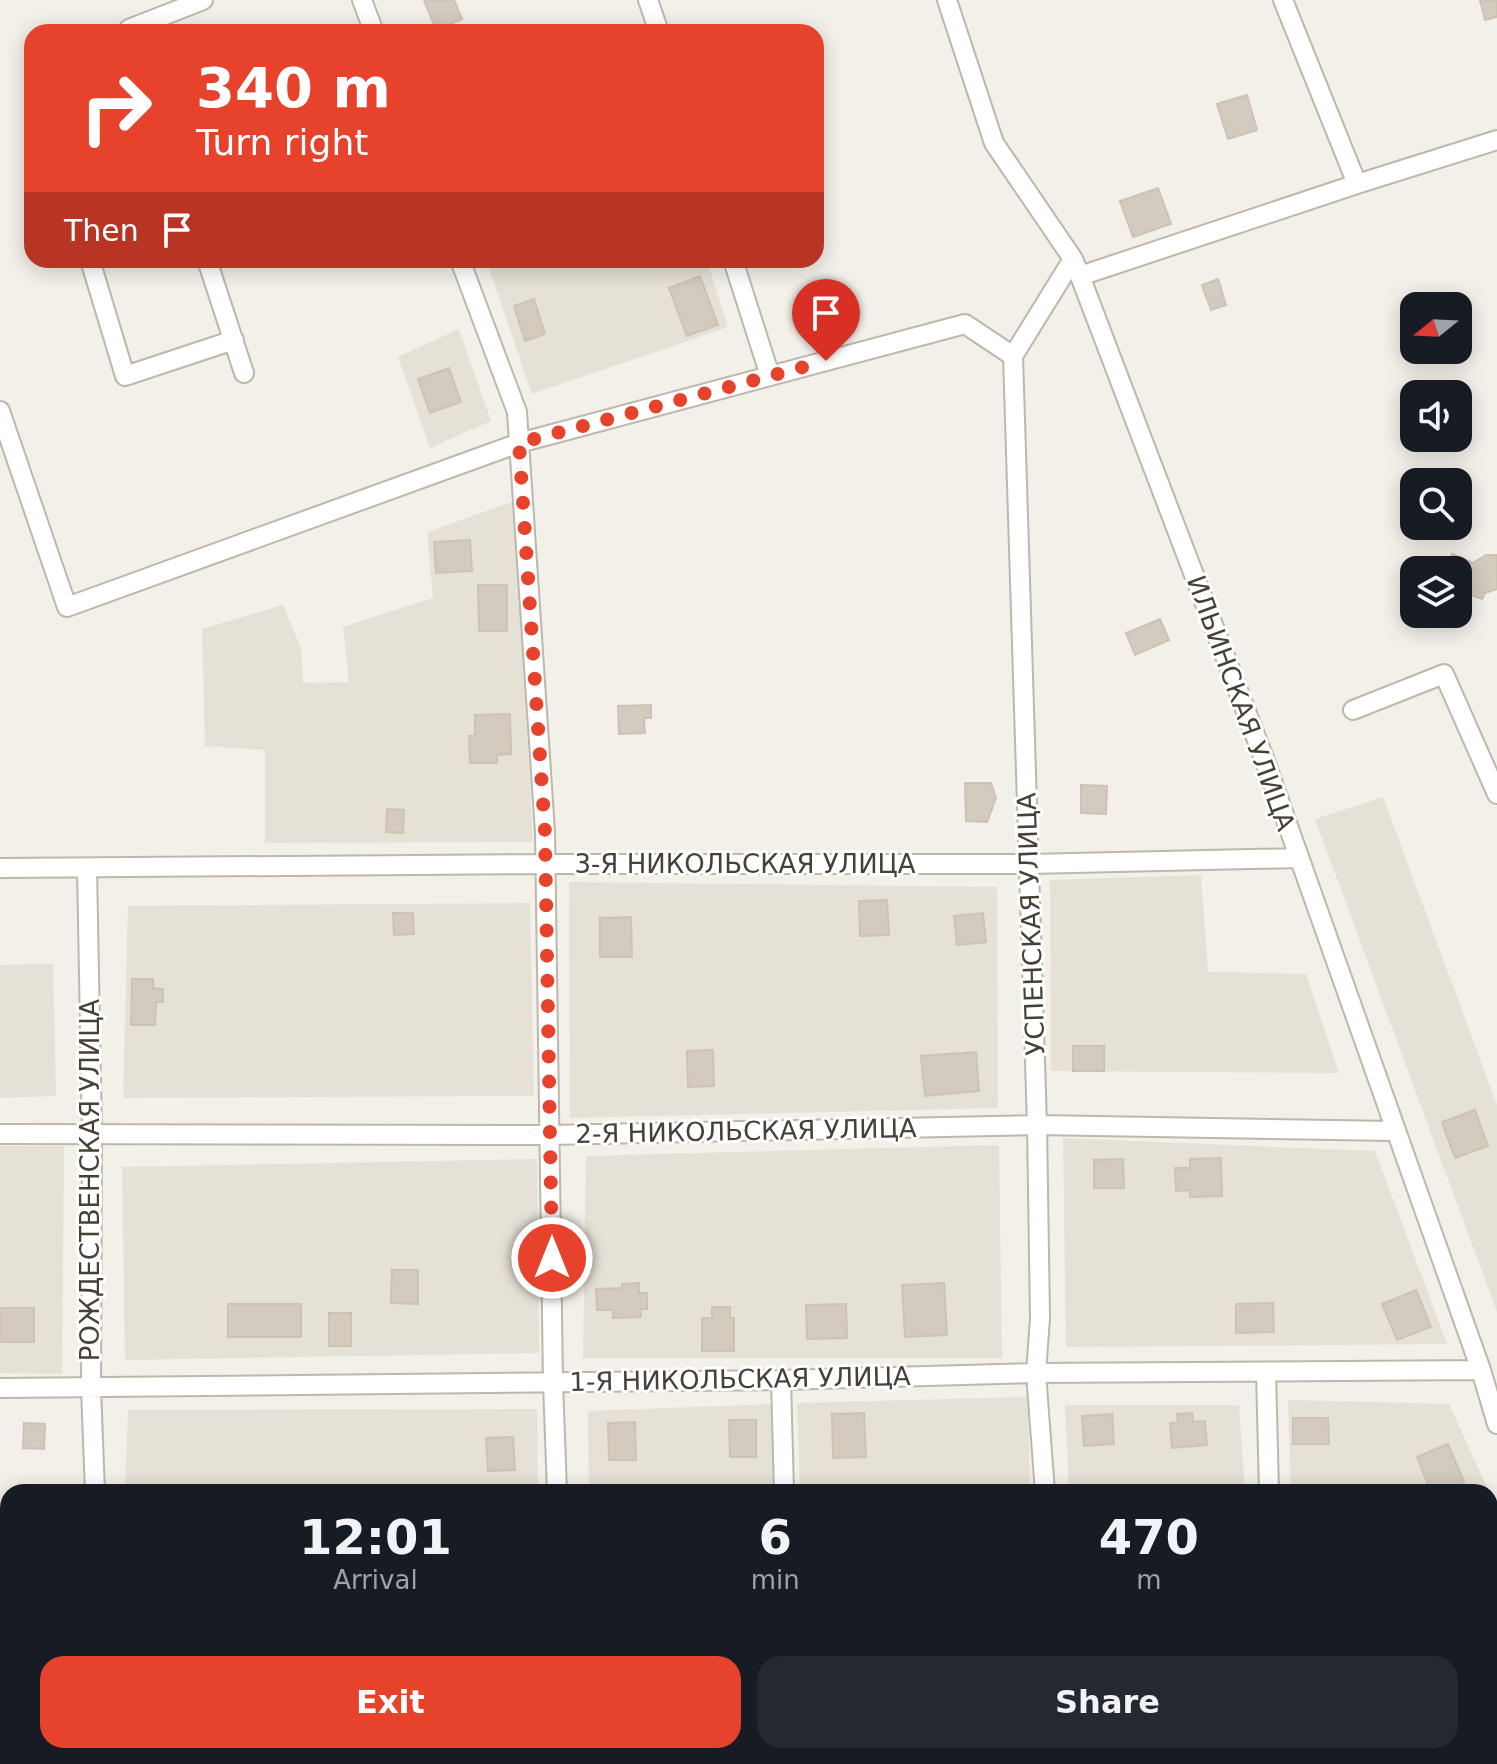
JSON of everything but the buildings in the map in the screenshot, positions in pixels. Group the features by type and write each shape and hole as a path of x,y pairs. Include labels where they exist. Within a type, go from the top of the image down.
{"street":[{"path":"142,24 203,0"},
{"path":"362,0 371,24"},
{"path":"648,0 656,24"},
{"name":"ИЛЬИНСКАЯ УЛИЦА","path":"947,0 994,143 1076,268 1265,761 1481,1370 1497,1424"},
{"path":"1283,0 1357,184"},
{"path":"0,411 67,607 519,443 965,324 1013,356 1076,268 1497,140"},
{"path":"92,268 125,376 234,340"},
{"path":"210,268 244,373"},
{"path":"463,268 517,412 546,864 557,1484"},
{"path":"736,268 770,376"},
{"name":"УСПЕНСКАЯ УЛИЦА","path":"1013,356 1037,1125 1040,1318 1036,1373 1044,1484"},
{"path":"1353,710 1444,674 1497,794"},
{"name":"3-Я НИКОЛЬСКАЯ УЛИЦА","path":"0,868 1029,864 1299,858"},
{"name":"РОЖДЕСТВЕНСКАЯ УЛИЦА","path":"87,868 92,1134 91,1388 95,1484"},
{"name":"2-Я НИКОЛЬСКАЯ УЛИЦА","path":"0,1134 551,1135 1037,1125 1395,1131"},
{"name":"1-Я НИКОЛЬСКАЯ УЛИЦА","path":"0,1388 781,1380 1036,1373 1481,1370"},
{"path":"1266,1372 1269,1484"},
{"path":"781,1380 784,1484"}],"shaded area":[{"path":"489,268 710,268 728,327 532,394"},
{"path":"459,329 491,421 430,448 398,357"},
{"path":"515,501 533,842 265,843 265,750 205,746 202,629 283,605 301,648 303,683 349,682 343,627 433,598 427,532"},
{"path":"1383,797 1497,1105 1497,1312 1315,819"},
{"path":"1201,875 1208,972 1306,974 1339,1073 1051,1071 1050,880"},
{"path":"569,882 997,887 998,1108 570,1118"},
{"path":"530,903 534,1096 123,1098 128,906"},
{"path":"53,964 56,1096 0,1098 0,965"},
{"path":"1063,1138 1375,1151 1447,1344 1066,1347"},
{"path":"999,1145 1002,1358 583,1358 586,1156"},
{"path":"0,1146 64,1146 62,1374 0,1373"},
{"path":"537,1159 539,1353 125,1360 122,1167"},
{"path":"1028,1397 1030,1484 800,1484 797,1403"},
{"path":"1288,1400 1449,1404 1485,1484 1291,1484"},
{"path":"776,1404 779,1484 589,1484 588,1411"},
{"path":"1065,1405 1239,1405 1244,1484 1069,1484"},
{"path":"537,1409 538,1484 125,1484 128,1410"}],"route":[{"path":"552,1258 545,832 519,443 826,361"}]}
